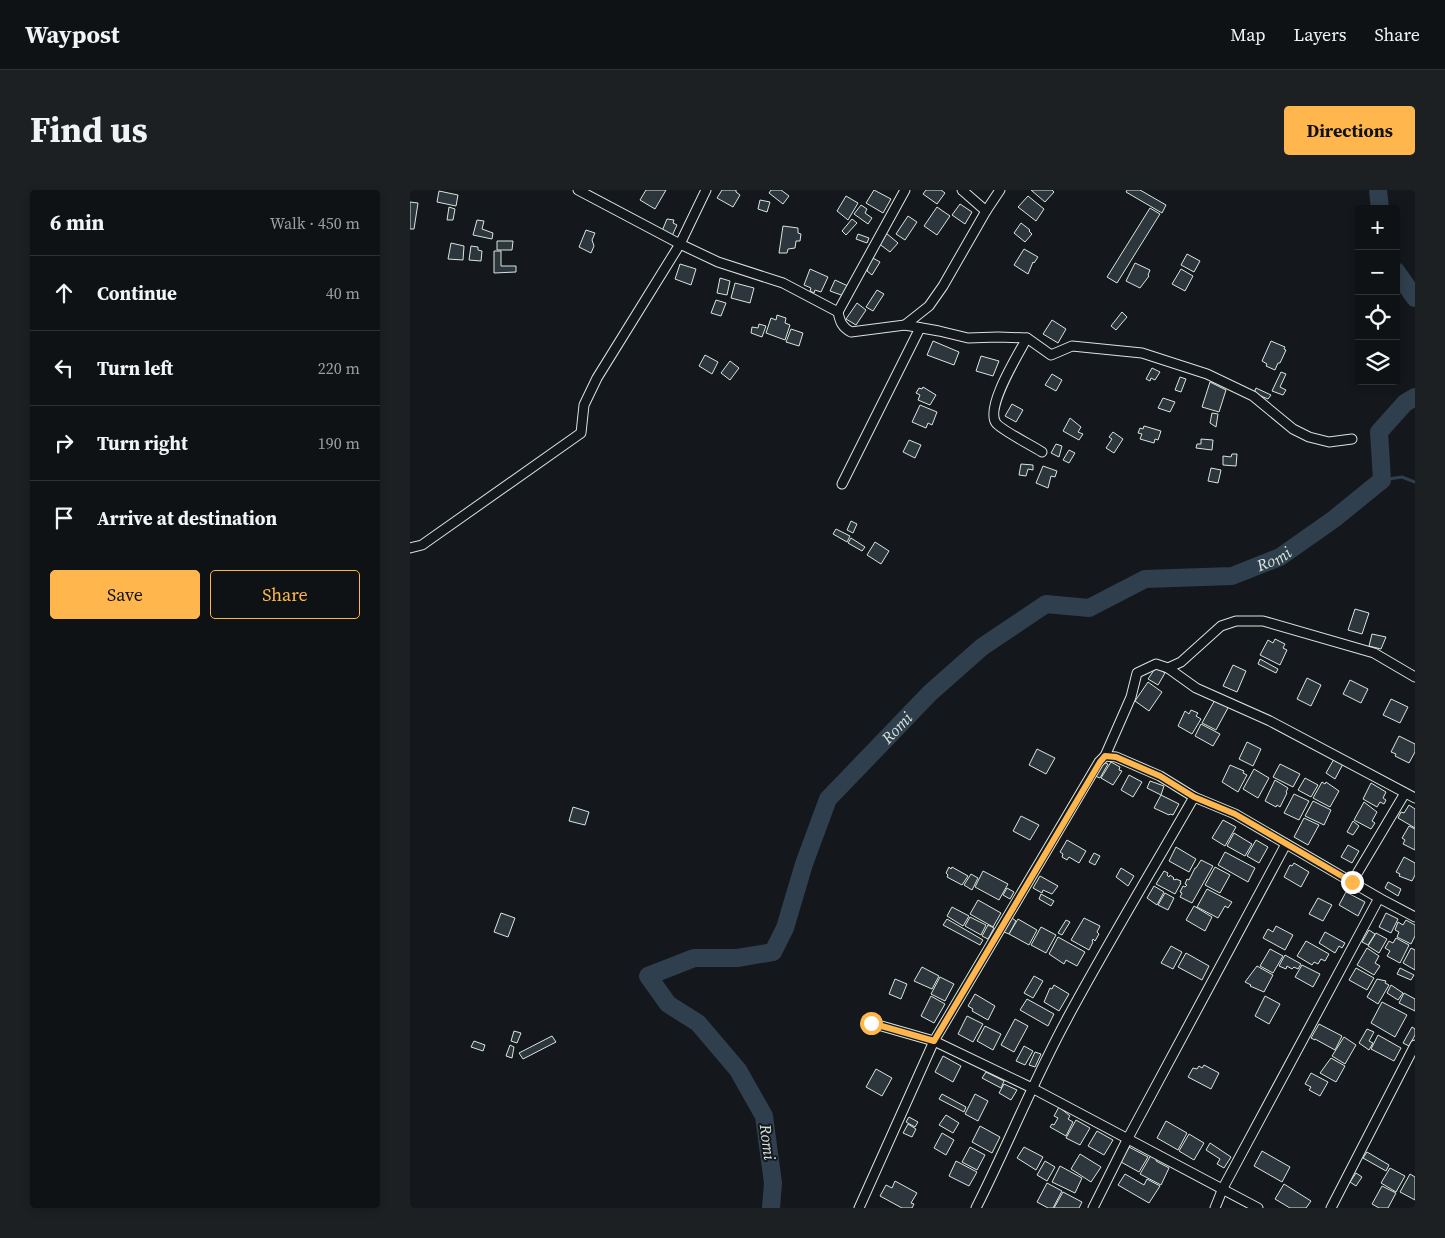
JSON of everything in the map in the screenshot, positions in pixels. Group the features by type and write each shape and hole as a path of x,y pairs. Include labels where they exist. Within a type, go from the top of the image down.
{"street":[{"path":"578,190 590,193 680,244 718,262 783,283 838,312"},
{"path":"410,548 422,545 581,434 584,406 597,378 680,244 706,190"},
{"path":"905,190 838,312 840,323 851,332 905,325 968,338 1027,338 1051,355 1072,346 1142,353 1207,374 1253,396 1293,429 1309,437 1329,442 1352,439"},
{"path":"962,190 986,211"},
{"path":"905,325 929,306 1000,190"},
{"path":"842,484 920,328"},
{"path":"1027,338 996,398 993,415 997,424 1042,452"},
{"path":"1168,668 1181,662 1221,626 1236,621 1263,621 1374,653 1415,677"},
{"path":"859,1208 934,1041 1105,756 1131,697 1137,673 1156,664 1168,668 1196,688 1270,721 1415,798"},
{"path":"1105,756 1116,757 1160,776 1194,797 1235,814 1415,917"},
{"path":"1352,882 1405,793"},
{"path":"976,1208 1001,1158 1032,1088 1068,1017 1194,797"},
{"path":"1093,1208 1128,1138 1286,844"},
{"path":"1215,1208 1223,1188 1379,898"},
{"path":"871,1023 934,1041 1032,1088 1258,1208"},
{"path":"1331,1208 1415,1046"}],"building":[{"path":"646,190 666,190 655,209 640,200"},
{"path":"722,190 736,190 740,195 733,207 717,198"},
{"path":"771,190 781,190 789,196 783,204 769,193"},
{"path":"874,190 891,199 883,213 866,203"},
{"path":"926,190 941,190 945,193 937,204 923,194"},
{"path":"1031,190 1052,190 1054,192 1045,202"},
{"path":"1127,190 1140,190 1166,205 1162,213 1126,192"},
{"path":"439,191 458,195 456,206 437,202"},
{"path":"846,196 858,203 848,220 837,211"},
{"path":"1028,196 1044,209 1036,221 1018,207"},
{"path":"760,200 770,202 767,212 758,209"},
{"path":"410,202 418,203 414,229 410,229"},
{"path":"960,204 972,212 965,224 952,215"},
{"path":"861,205 867,209 865,213 872,218 868,224 854,214"},
{"path":"449,207 455,209 453,220 447,220"},
{"path":"937,207 950,216 937,235 924,226"},
{"path":"1150,208 1160,214 1117,283 1107,277"},
{"path":"908,216 917,222 905,240 896,234"},
{"path":"667,219 674,220 673,223 677,225 672,236 662,231"},
{"path":"852,219 857,223 846,235 842,231"},
{"path":"477,220 484,221 482,229 493,233 492,239 473,235"},
{"path":"1021,223 1032,234 1025,242 1014,233"},
{"path":"783,226 798,228 798,233 801,234 800,241 796,241 795,248 788,249 787,253 779,253"},
{"path":"586,230 595,233 592,240 594,246 591,253 579,247"},
{"path":"886,233 898,243 890,252 878,243"},
{"path":"858,234 869,238 867,243 856,239"},
{"path":"497,241 513,241 512,250 497,250"},
{"path":"451,243 464,246 463,260 448,259"},
{"path":"471,246 478,247 478,250 482,251 481,261 469,260"},
{"path":"1024,249 1038,257 1033,262 1028,274 1014,265"},
{"path":"494,251 501,251 501,266 516,266 516,272 494,273"},
{"path":"1187,254 1200,261 1194,272 1181,265"},
{"path":"871,257 880,262 872,275 867,271"},
{"path":"1135,263 1150,270 1149,276 1140,288 1126,281"},
{"path":"680,264 696,269 691,285 675,279"},
{"path":"810,269 828,277 821,292 815,290 814,293 810,291 811,288 804,285"},
{"path":"1181,269 1193,276 1185,291 1172,284"},
{"path":"720,278 730,281 727,295 717,293"},
{"path":"835,280 848,286 844,296 830,291"},
{"path":"735,283 754,288 750,303 731,298"},
{"path":"877,290 884,294 873,311 866,307"},
{"path":"716,300 726,303 721,316 711,313"},
{"path":"857,303 866,310 856,325 846,319"},
{"path":"1122,312 1127,317 1116,330 1111,326"},
{"path":"777,315 786,318 785,323 790,325 785,340 766,333 771,318 776,320"},
{"path":"1052,320 1066,329 1058,343 1043,334"},
{"path":"759,324 766,326 762,337 751,333 752,327 758,328"},
{"path":"791,329 803,333 799,346 786,342"},
{"path":"933,341 959,352 954,365 927,355"},
{"path":"1271,341 1285,347 1284,349 1286,350 1275,370 1266,366 1267,364 1262,361"},
{"path":"705,355 718,362 712,374 699,366"},
{"path":"981,356 999,361 993,376 976,371"},
{"path":"730,361 739,368 730,380 721,373"},
{"path":"1152,368 1160,372 1155,380 1151,378 1150,381 1146,379"},
{"path":"1281,372 1286,374 1280,387 1286,390 1283,395 1272,391"},
{"path":"1052,374 1062,380 1056,391 1045,385"},
{"path":"1180,377 1186,379 1181,392 1175,390"},
{"path":"1210,382 1226,390 1219,412 1202,407"},
{"path":"923,387 936,395 930,405 918,400 920,395 916,393 919,388 922,389"},
{"path":"1256,388 1271,395 1268,399 1254,393"},
{"path":"1163,398 1175,402 1170,412 1158,408"},
{"path":"1012,404 1023,410 1016,422 1005,416"},
{"path":"920,405 937,412 932,425 928,423 926,428 912,422"},
{"path":"1212,413 1218,414 1216,427 1210,423"},
{"path":"1070,418 1081,427 1078,432 1083,434 1079,440 1063,431"},
{"path":"1144,426 1161,431 1158,440 1155,439 1154,443 1140,439 1142,434 1138,433 1140,428 1143,429"},
{"path":"1113,432 1123,439 1114,453 1106,448 1112,439 1109,437"},
{"path":"1201,439 1213,440 1212,450 1196,448 1197,444 1201,444"},
{"path":"909,440 921,445 915,458 903,452"},
{"path":"1056,444 1062,446 1059,457 1051,453"},
{"path":"1069,450 1075,453 1069,463 1063,460"},
{"path":"1232,454 1237,454 1236,466 1223,465 1223,456 1231,457"},
{"path":"1021,464 1033,465 1033,470 1028,469 1026,476 1019,475"},
{"path":"1043,466 1057,471 1055,477 1051,476 1048,488 1036,483"},
{"path":"1211,468 1221,470 1218,483 1208,481"},
{"path":"851,521 857,524 853,533 847,530"},
{"path":"836,529 850,536 847,542 833,534"},
{"path":"851,538 865,547 862,551 848,543"},
{"path":"875,542 889,551 881,564 867,555"},
{"path":"1355,609 1369,613 1362,634 1348,630"},
{"path":"1372,634 1386,637 1381,649 1369,646"},
{"path":"1275,639 1285,644 1283,648 1287,650 1280,665 1260,655 1268,640 1273,643"},
{"path":"1260,659 1278,669 1276,673 1258,664"},
{"path":"1233,665 1246,671 1237,692 1223,686"},
{"path":"1156,667 1165,673 1158,685 1148,679"},
{"path":"1307,678 1321,685 1311,706 1297,699"},
{"path":"1350,680 1368,689 1361,703 1343,694"},
{"path":"1148,682 1162,692 1149,711 1135,701"},
{"path":"1216,698 1229,706 1216,730 1202,723"},
{"path":"1391,699 1408,707 1400,723 1383,715"},
{"path":"1191,710 1198,713 1196,716 1201,719 1192,734 1178,726 1185,711 1189,714"},
{"path":"1201,724 1220,734 1213,746 1195,736"},
{"path":"1399,736 1415,744 1415,752 1409,763 1391,752"},
{"path":"1247,742 1261,749 1253,766 1239,759"},
{"path":"1037,749 1055,758 1046,774 1029,765"},
{"path":"1334,759 1343,764 1335,779 1326,773"},
{"path":"1103,762 1108,764 1100,778 1095,776"},
{"path":"1111,762 1120,767 1119,770 1122,771 1113,785 1101,778"},
{"path":"1280,764 1300,774 1293,787 1273,777"},
{"path":"1230,765 1244,771 1243,773 1247,775 1238,792 1222,782"},
{"path":"1254,769 1269,778 1258,798 1243,789"},
{"path":"1129,775 1142,782 1133,797 1121,790"},
{"path":"1305,778 1318,785 1311,797 1298,790"},
{"path":"1275,780 1288,788 1280,807 1265,801"},
{"path":"1150,781 1164,786 1161,795 1147,788"},
{"path":"1322,782 1325,784 1326,782 1339,791 1330,807 1313,798"},
{"path":"1371,783 1386,792 1383,798 1386,800 1384,804 1380,802 1377,807 1363,799"},
{"path":"1294,794 1309,801 1299,820 1284,813"},
{"path":"1161,795 1179,804 1173,815 1154,808"},
{"path":"1313,801 1331,810 1324,825 1305,816"},
{"path":"1364,802 1377,812 1372,821 1375,823 1371,829 1354,820"},
{"path":"1409,805 1415,809 1415,828 1398,818 1401,812 1404,813"},
{"path":"573,807 589,812 585,825 569,821"},
{"path":"1021,816 1039,825 1030,840 1013,831"},
{"path":"1304,818 1319,825 1308,845 1294,837"},
{"path":"1223,820 1236,827 1225,846 1212,838"},
{"path":"1353,821 1359,826 1353,835 1347,832"},
{"path":"1409,826 1415,829 1415,850 1403,844 1405,840 1402,838"},
{"path":"1234,833 1252,844 1245,856 1227,846"},
{"path":"1067,840 1086,851 1079,863 1069,857 1067,860 1062,857 1063,854 1060,852"},
{"path":"1256,840 1268,847 1259,863 1247,856"},
{"path":"1348,845 1359,851 1352,863 1341,857"},
{"path":"1176,847 1196,859 1189,872 1169,861"},
{"path":"1225,852 1255,868 1248,882 1218,865"},
{"path":"1094,853 1100,856 1095,865 1089,862"},
{"path":"1404,857 1415,863 1415,875 1412,881 1399,876 1400,874 1396,872"},
{"path":"1201,860 1213,866 1192,903 1180,897 1182,893 1180,892 1183,886 1187,885 1185,884 1187,879 1189,880"},
{"path":"1294,863 1309,872 1301,887 1284,877 1290,865 1292,866"},
{"path":"949,867 968,876 962,885 947,877 946,873"},
{"path":"1215,867 1230,875 1220,893 1205,885"},
{"path":"1121,868 1134,876 1128,886 1116,877"},
{"path":"983,871 1008,884 999,900 975,887"},
{"path":"1164,871 1168,873 1169,877 1170,875 1173,879 1181,881 1175,894 1156,884"},
{"path":"971,874 978,878 972,890 964,885"},
{"path":"1040,876 1058,886 1052,894 1043,890 1042,893 1033,888"},
{"path":"1388,882 1401,889 1398,896 1385,888"},
{"path":"1154,886 1164,892 1157,905 1147,898"},
{"path":"1007,888 1014,892 1010,899 1003,895"},
{"path":"1207,889 1232,902 1228,908 1225,906 1218,918 1197,907"},
{"path":"1346,892 1365,902 1358,916 1339,905"},
{"path":"1165,893 1174,898 1168,910 1158,905"},
{"path":"1041,894 1054,901 1051,906 1039,899"},
{"path":"1318,898 1332,905 1323,921 1309,914"},
{"path":"978,900 1001,913 993,927 970,914"},
{"path":"1194,906 1212,917 1205,931 1186,920"},
{"path":"952,907 969,916 963,926 947,916"},
{"path":"501,913 515,918 508,937 494,932"},
{"path":"1386,913 1398,919 1391,933 1379,927"},
{"path":"970,917 986,925 981,935 965,926"},
{"path":"1012,918 1016,921 1009,934 1004,932"},
{"path":"1084,918 1100,926 1097,932 1099,934 1095,941 1093,939 1089,950 1071,940"},
{"path":"947,919 983,940 980,945 943,925"},
{"path":"1018,919 1037,930 1029,945 1009,934"},
{"path":"1066,920 1070,922 1062,935 1058,933"},
{"path":"1406,920 1415,925 1415,936 1411,944 1397,937 1399,932 1395,930 1398,922 1403,925"},
{"path":"988,925 994,928 988,939 982,936"},
{"path":"1276,926 1293,935 1285,950 1263,938 1268,929 1273,932"},
{"path":"1041,927 1056,935 1046,953 1031,945"},
{"path":"1369,930 1375,934 1368,945 1362,942"},
{"path":"1325,932 1345,943 1342,948 1339,946 1335,953 1319,943"},
{"path":"1376,933 1387,939 1379,953 1368,946"},
{"path":"1058,937 1085,952 1077,966 1066,960 1064,964 1049,954"},
{"path":"1396,938 1409,945 1400,963 1387,956 1390,951 1385,948 1389,941 1393,943"},
{"path":"1306,941 1329,954 1325,961 1321,959 1318,964 1314,962 1312,965 1297,956"},
{"path":"1171,946 1182,952 1173,969 1161,963"},
{"path":"1367,948 1379,956 1375,963 1380,966 1374,975 1357,965"},
{"path":"1411,948 1415,950 1415,970 1403,963"},
{"path":"1270,949 1283,956 1273,973 1260,966"},
{"path":"1186,953 1209,966 1202,980 1178,967"},
{"path":"1285,955 1301,964 1298,969 1294,967 1292,969 1287,966 1286,969 1279,966"},
{"path":"1302,965 1320,974 1313,987 1295,977"},
{"path":"1257,966 1273,975 1264,992 1245,982"},
{"path":"922,967 939,976 932,989 914,981"},
{"path":"1356,968 1374,978 1367,990 1349,980"},
{"path":"1400,968 1414,975 1411,980 1397,974"},
{"path":"1034,976 1043,981 1033,998 1024,993"},
{"path":"940,977 954,984 945,1001 931,994"},
{"path":"895,979 907,984 901,999 889,994"},
{"path":"1377,979 1386,981 1385,983 1389,985 1378,1004 1367,997"},
{"path":"1054,985 1069,994 1059,1011 1044,1002 1050,988 1052,989"},
{"path":"1391,985 1403,993 1398,1000 1387,993"},
{"path":"1404,993 1415,999 1415,1011 1399,1003"},
{"path":"975,994 995,1006 988,1020 972,1011 973,1009 968,1006"},
{"path":"931,996 945,1004 934,1023 921,1016"},
{"path":"1265,996 1280,1004 1269,1024 1255,1016"},
{"path":"1027,999 1054,1014 1048,1026 1020,1010"},
{"path":"1382,1002 1407,1015 1395,1037 1371,1023"},
{"path":"967,1016 983,1024 973,1042 958,1034"},
{"path":"1015,1019 1028,1026 1014,1052 1001,1045"},
{"path":"1319,1024 1342,1036 1335,1050 1311,1038"},
{"path":"985,1026 1001,1034 993,1050 977,1041"},
{"path":"1412,1027 1415,1029 1415,1035 1409,1046 1403,1043"},
{"path":"1367,1029 1374,1032 1369,1041 1373,1043 1369,1050 1359,1043"},
{"path":"514,1031 521,1033 517,1043 511,1041"},
{"path":"1378,1035 1401,1048 1394,1061 1371,1049"},
{"path":"552,1036 556,1042 523,1059 519,1053"},
{"path":"1344,1037 1356,1045 1345,1064 1332,1056"},
{"path":"474,1041 485,1045 483,1051 471,1047"},
{"path":"510,1045 514,1047 512,1058 506,1056"},
{"path":"1024,1046 1033,1051 1025,1065 1016,1061"},
{"path":"1035,1052 1041,1054 1035,1067 1029,1065"},
{"path":"943,1056 961,1066 953,1082 935,1072"},
{"path":"1331,1058 1345,1066 1336,1082 1320,1073"},
{"path":"1204,1065 1219,1073 1211,1089 1188,1077 1193,1068 1197,1069 1199,1066 1202,1068"},
{"path":"876,1069 892,1078 882,1096 866,1087"},
{"path":"986,1072 1004,1081 1001,1088 982,1078"},
{"path":"1311,1073 1328,1082 1320,1096 1309,1090 1311,1087 1305,1084"},
{"path":"1004,1084 1017,1090 1011,1100 999,1093"},
{"path":"942,1094 966,1107 964,1112 939,1099"},
{"path":"975,1094 988,1101 978,1121 965,1114"},
{"path":"1059,1107 1070,1116 1068,1119 1073,1122 1066,1136 1050,1127 1052,1124 1054,1125 1058,1118 1054,1116"},
{"path":"946,1115 959,1123 953,1133 939,1125"},
{"path":"909,1117 918,1122 915,1127 906,1122"},
{"path":"1076,1120 1090,1128 1080,1145 1066,1138"},
{"path":"1166,1121 1187,1133 1178,1150 1157,1138"},
{"path":"908,1124 916,1129 912,1137 903,1133"},
{"path":"980,1126 1000,1137 992,1153 972,1142"},
{"path":"1097,1131 1113,1140 1104,1155 1088,1146"},
{"path":"942,1133 954,1140 946,1155 934,1148"},
{"path":"1189,1134 1204,1143 1194,1160 1179,1151"},
{"path":"1210,1143 1231,1157 1224,1168 1217,1164 1220,1159 1206,1150"},
{"path":"970,1147 985,1155 977,1170 962,1162"},
{"path":"1024,1147 1043,1157 1036,1170 1017,1158"},
{"path":"1129,1147 1148,1157 1139,1172 1121,1162"},
{"path":"1262,1151 1290,1167 1282,1182 1254,1166"},
{"path":"1367,1152 1389,1165 1386,1171 1363,1158"},
{"path":"1080,1154 1101,1167 1091,1182 1071,1169"},
{"path":"1151,1155 1157,1158 1156,1161 1169,1168 1161,1185 1140,1174"},
{"path":"956,1161 977,1172 969,1186 949,1176"},
{"path":"1045,1161 1055,1167 1047,1181 1037,1175"},
{"path":"1060,1166 1082,1178 1075,1193 1052,1182"},
{"path":"1390,1168 1405,1176 1396,1192 1381,1183"},
{"path":"1356,1173 1362,1177 1356,1186 1350,1182"},
{"path":"1125,1174 1144,1185 1147,1179 1160,1186 1149,1203 1118,1185"},
{"path":"1410,1174 1415,1177 1415,1200 1400,1192"},
{"path":"895,1181 917,1193 911,1203 914,1204 912,1208 902,1208 880,1196 886,1185 892,1188"},
{"path":"1047,1183 1062,1191 1053,1208 1048,1208 1037,1202"},
{"path":"1284,1184 1311,1201 1306,1208 1290,1208 1275,1199"},
{"path":"1382,1186 1396,1193 1388,1208 1379,1208 1372,1204"},
{"path":"1063,1192 1082,1202 1079,1208 1054,1208"}],"waterway":[{"name":"Romi","path":"1378,190 1380,205"},
{"name":"Romi","path":"1400,277 1415,298"},
{"name":"Romi","path":"771,1208 773,1183 764,1116 738,1070 698,1023 668,1004 648,976 694,958 737,958 773,952 785,928 804,864 828,799 930,693 982,647 1046,604 1089,608 1145,579 1232,576 1280,557 1334,519 1382,480 1379,432 1405,403 1415,397"},
{"path":"1382,480 1402,477 1415,482"}],"route":[{"path":"871,1023 934,1041 1105,756 1116,757 1160,776 1194,797 1235,814 1352,882"}]}
